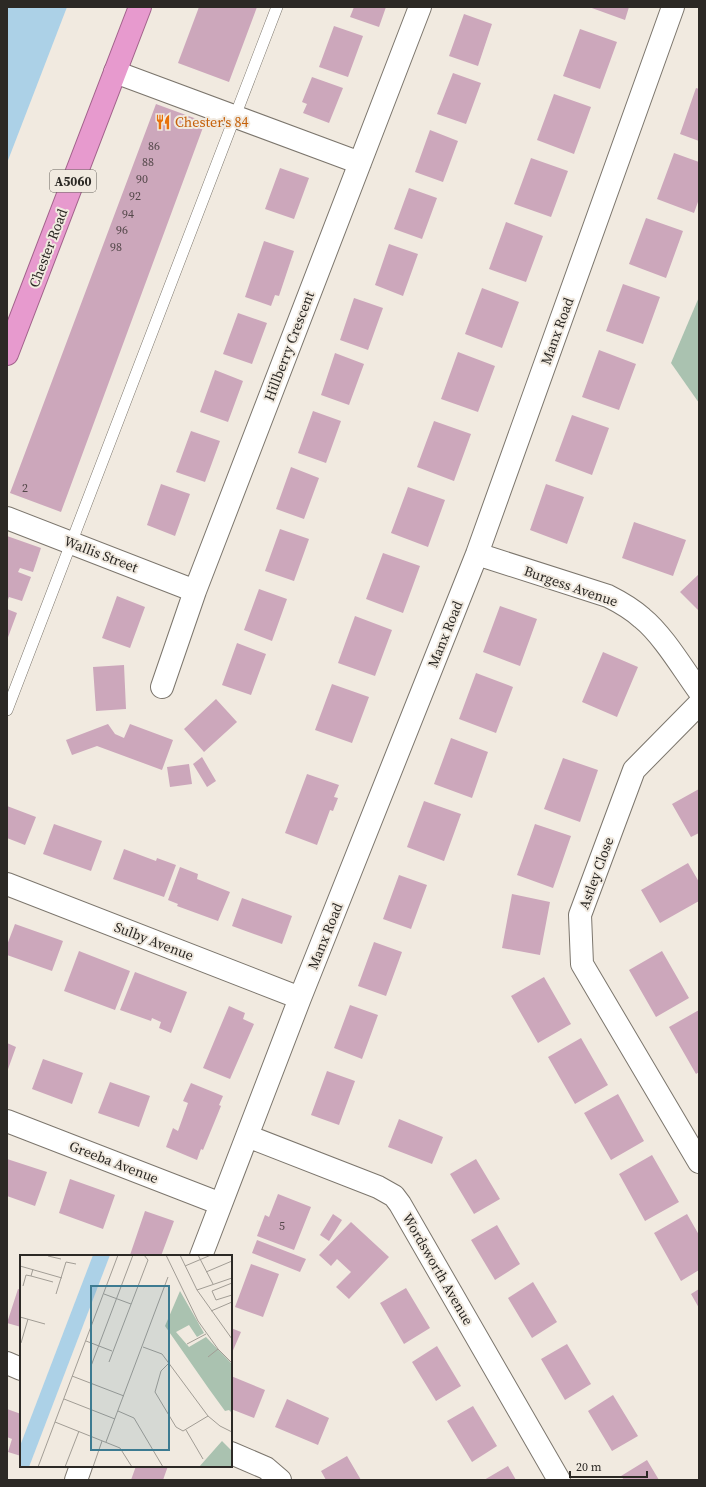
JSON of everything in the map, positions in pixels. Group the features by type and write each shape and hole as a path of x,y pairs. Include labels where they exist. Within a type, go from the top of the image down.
{"highway":[{"name":"Chester Road","path":"7,354 140,7"}],"street":[{"name":"Hillberry Crescent","path":"162,687 195,591 420,7"},
{"name":"Manx Road","path":"201,1255 300,998 477,554 673,7"},
{"path":"115,72 360,163"},
{"name":"Wallis Street","path":"7,518 195,591"},
{"name":"Burgess Avenue","path":"477,554 608,596 624,605 642,618 656,631 699,692"},
{"name":"Astley Close","path":"699,704 634,770 580,914 582,964 699,1162"},
{"name":"Sulby Avenue","path":"7,884 300,998"},
{"name":"Greeba Avenue","path":"7,1121 221,1204"},
{"name":"Wordsworth Avenue","path":"247,1136 378,1187 394,1196 560,1480"},
{"path":"7,1363 20,1369"},
{"path":"232,1453 266,1468 280,1480"},
{"path":"76,1480 81,1467"}],"lane":[{"path":"7,710 278,7"}],"green space":[{"path":"699,297 699,403 671,363"}],"water":[{"path":"7,7 67,7 7,163"}],"building":[{"path":"199,7 257,7 229,82 178,63"},
{"path":"354,7 386,7 379,27 350,17"},
{"path":"589,7 629,7 625,20"},
{"path":"464,14 492,24 478,66 449,56"},
{"path":"334,26 363,36 348,77 319,67"},
{"path":"580,29 617,42 600,89 563,76"},
{"path":"453,73 481,83 466,124 437,114"},
{"path":"312,77 343,88 329,123 303,113 307,104 302,102"},
{"path":"696,88 699,89 699,141 680,134"},
{"path":"554,94 591,107 574,154 537,140"},
{"path":"156,104 205,122 61,512 10,493"},
{"path":"430,130 458,141 443,182 415,172"},
{"path":"674,153 699,162 699,199 694,213 657,199"},
{"path":"531,158 568,171 551,217 514,204"},
{"path":"280,168 309,178 294,219 265,209"},
{"path":"409,188 437,198 422,239 394,229"},
{"path":"646,218 683,231 666,278 629,264"},
{"path":"506,222 543,236 526,282 489,269"},
{"path":"264,241 294,251 279,296 275,295 271,306 245,297"},
{"path":"389,244 418,254 403,296 375,285"},
{"path":"623,284 660,297 643,344 606,331"},
{"path":"482,288 519,302 502,348 465,334"},
{"path":"354,298 383,308 368,350 340,340"},
{"path":"238,313 267,323 252,364 223,354"},
{"path":"599,350 636,364 619,410 582,397"},
{"path":"458,352 495,366 478,412 441,399"},
{"path":"335,353 364,364 349,405 321,395"},
{"path":"215,370 243,381 228,422 200,412"},
{"path":"313,411 341,421 326,463 298,453"},
{"path":"572,415 609,428 592,475 555,461"},
{"path":"434,421 471,434 454,481 417,467"},
{"path":"191,431 220,441 205,482 176,472"},
{"path":"291,467 319,478 304,519 276,509"},
{"path":"161,484 190,494 175,536 147,525"},
{"path":"546,484 584,497 567,544 530,530"},
{"path":"408,487 445,500 428,547 391,533"},
{"path":"634,522 686,540 673,576 622,558"},
{"path":"280,529 309,539 294,581 265,571"},
{"path":"7,536 41,548 33,572 20,568 18,572 31,577 22,601 9,597 7,602"},
{"path":"383,553 420,566 403,613 366,599"},
{"path":"699,574 699,611 680,592"},
{"path":"259,589 287,599 272,641 244,630"},
{"path":"117,596 145,607 130,648 102,638"},
{"path":"500,606 537,619 520,666 483,652"},
{"path":"7,609 17,613 7,640"},
{"path":"355,616 392,630 375,676 338,663"},
{"path":"237,643 266,654 251,695 222,685"},
{"path":"603,652 638,667 617,717 582,702"},
{"path":"124,665 126,709 96,711 93,667"},
{"path":"476,673 513,687 496,733 459,719"},
{"path":"332,684 369,697 352,743 315,730"},
{"path":"216,699 237,722 204,752 184,729"},
{"path":"108,724 115,734 124,738 130,724 173,740 162,770 97,746 72,755 66,740"},
{"path":"451,738 488,752 472,798 434,784"},
{"path":"202,757 216,781 207,787 193,764"},
{"path":"563,758 598,770 580,822 544,809"},
{"path":"189,764 192,784 170,787 167,767"},
{"path":"307,774 339,785 334,797 338,798 333,811 330,810 317,845 285,833"},
{"path":"699,789 699,833 691,837 672,804"},
{"path":"424,801 461,814 444,861 407,847"},
{"path":"7,806 36,817 25,845 7,838"},
{"path":"54,824 102,841 91,871 43,854"},
{"path":"535,824 571,836 553,888 517,875"},
{"path":"124,849 156,861 157,858 176,865 164,897 113,879"},
{"path":"688,863 699,882 699,901 660,923 641,890"},
{"path":"180,867 198,874 197,879 230,892 218,921 177,906 178,904 168,900"},
{"path":"399,875 427,885 411,929 383,919"},
{"path":"512,894 550,902 540,955 502,948"},
{"path":"242,898 292,916 282,944 232,926"},
{"path":"15,924 63,941 52,971 7,955 7,945"},
{"path":"374,942 402,952 386,996 358,986"},
{"path":"79,951 130,971 115,1010 64,991"},
{"path":"662,951 689,998 656,1017 629,970"},
{"path":"135,972 187,992 171,1033 159,1028 161,1022 152,1018 151,1021 120,1010"},
{"path":"544,977 571,1024 538,1043 511,996"},
{"path":"350,1005 378,1015 362,1059 334,1048"},
{"path":"229,1006 245,1013 243,1019 254,1024 230,1079 203,1068"},
{"path":"699,1010 699,1072 696,1074 669,1027"},
{"path":"581,1038 608,1085 575,1104 548,1057"},
{"path":"7,1043 16,1047 7,1072"},
{"path":"43,1059 83,1073 72,1104 32,1089"},
{"path":"327,1071 355,1081 339,1125 311,1115"},
{"path":"110,1082 150,1096 139,1127 98,1113"},
{"path":"191,1083 223,1096 219,1105 221,1106 203,1150 201,1149 197,1160 166,1147 173,1128 178,1131 188,1103 183,1101"},
{"path":"618,1094 644,1141 611,1160 584,1113"},
{"path":"399,1119 443,1137 432,1164 388,1147"},
{"path":"652,1155 679,1202 645,1221 619,1174"},
{"path":"7,1159 47,1172 35,1206 7,1196"},
{"path":"476,1159 500,1199 474,1214 450,1174"},
{"path":"70,1179 115,1195 103,1229 59,1213"},
{"path":"278,1194 311,1207 294,1250 257,1236 265,1215 269,1217"},
{"path":"145,1211 174,1221 161,1255 130,1255"},
{"path":"333,1214 342,1220 329,1241 320,1235"},
{"path":"687,1214 699,1235 699,1270 681,1281 654,1233"},
{"path":"351,1222 389,1257 349,1299 336,1287 351,1272 337,1259 331,1266 319,1255"},
{"path":"497,1225 520,1264 495,1280 471,1240"},
{"path":"257,1240 306,1259 300,1272 252,1253"},
{"path":"251,1264 279,1274 263,1317 235,1307"},
{"path":"533,1282 557,1322 532,1338 508,1298"},
{"path":"406,1288 430,1328 404,1344 380,1303"},
{"path":"18,1289 20,1290 20,1327 7,1323"},
{"path":"699,1289 699,1308 691,1294"},
{"path":"232,1328 241,1332 232,1353"},
{"path":"567,1344 591,1384 565,1400 541,1359"},
{"path":"437,1346 461,1386 436,1401 412,1362"},
{"path":"232,1376 265,1390 254,1418 232,1409"},
{"path":"613,1395 638,1436 612,1451 588,1411"},
{"path":"287,1399 329,1418 318,1445 275,1427"},
{"path":"473,1406 497,1446 472,1462 447,1421"},
{"path":"7,1409 20,1414 20,1456 8,1452 12,1439 7,1437"},
{"path":"347,1456 361,1480 326,1480 321,1471"},
{"path":"647,1460 659,1480 624,1480 621,1476"},
{"path":"508,1466 516,1480 484,1480"},
{"path":"136,1467 168,1467 163,1480 131,1480"}],"place":[{"name":"Chester's 84","path":"163,122"}]}
